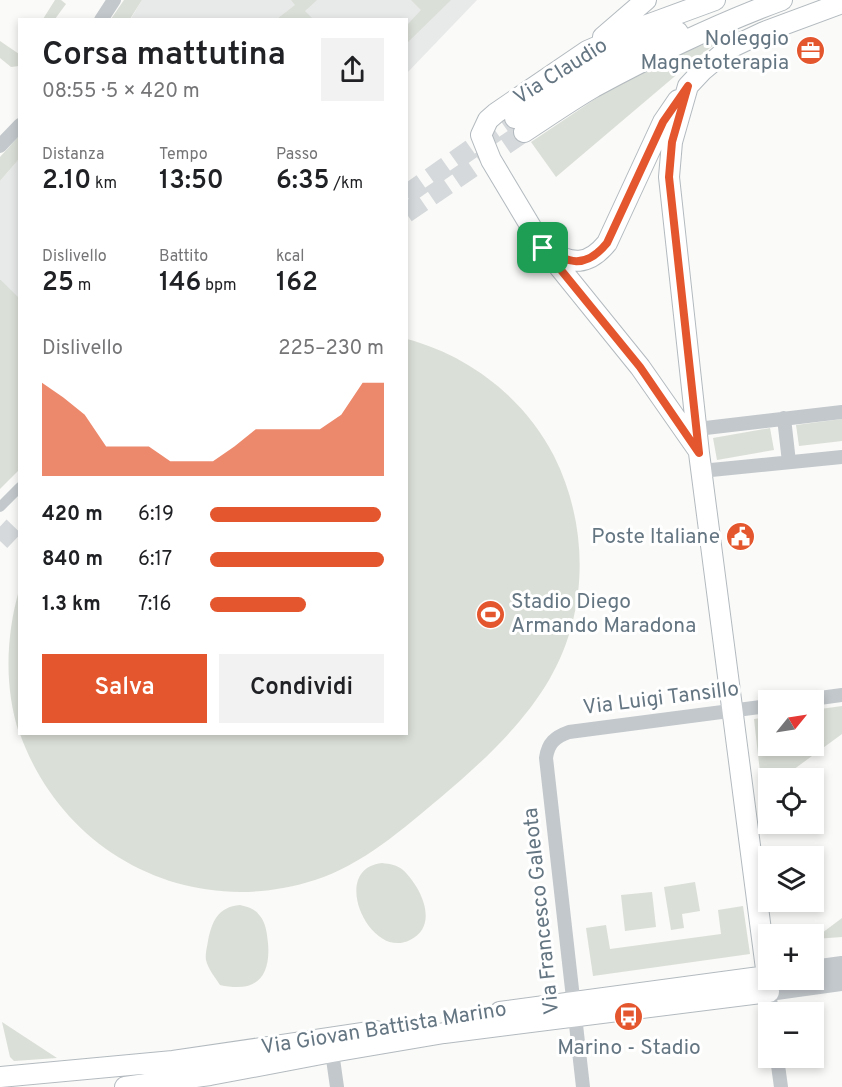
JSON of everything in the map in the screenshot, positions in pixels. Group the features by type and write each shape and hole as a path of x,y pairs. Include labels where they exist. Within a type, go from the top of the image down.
{"main road":[{"path":"587,51 646,0"},
{"name":"Via Claudio","path":"543,248 491,160 483,142 482,129 488,120 496,112 587,51 647,25 715,0"},
{"name":"Via Claudio","path":"520,125 730,19 782,0"},
{"path":"543,248 562,259 573,262 591,258 600,251 610,236 663,122 688,86 728,49 764,32 842,3"},
{"path":"688,86 672,142 669,177 700,462 761,924"},
{"path":"543,248 640,367 700,462"},
{"name":"Via Giovan Battista Marino","path":"0,1077 173,1061 758,982"},
{"name":"Via Giovan Battista Marino","path":"125,1087 204,1081 332,1052 573,1008"}],"street":[{"path":"102,18 114,0"},
{"path":"0,146 18,127"},
{"path":"697,429 842,412"},
{"path":"784,418 789,462"},
{"path":"700,462 789,462 842,457"},
{"path":"0,507 18,489"},
{"path":"824,697 842,695"},
{"name":"Via Luigi Tansillo","path":"560,735 580,730 758,707"},
{"name":"Via Francesco Galeota","path":"560,735 552,741 546,758 583,1087"},
{"path":"824,967 842,964"},
{"name":"Via Giovan Battista Marino","path":"824,982 842,982"},
{"path":"332,1052 337,1087"},
{"path":"778,1068 781,1087"}],"shaded area":[{"path":"55,0 61,0 66,4 56,18 44,18"},
{"path":"124,0 142,0 131,18 112,18"},
{"path":"142,0 477,0 408,72 408,18 131,18"},
{"path":"291,0 317,0 305,11 312,18 278,18 295,5"},
{"path":"411,0 451,0 408,42 408,24 421,10"},
{"path":"740,30 694,60 556,177 531,142 619,83 656,64"},
{"path":"0,41 18,53 18,66 11,67 0,58"},
{"path":"18,137 18,160 0,181 0,157"},
{"path":"18,160 18,298 0,279 0,181"},
{"path":"0,279 18,297 18,471 0,489"},
{"name":"Stadio Diego Armando Maradona","path":"408,339 452,356 493,382 511,398 542,435 565,483 574,511 578,540 580,569 577,598 572,626 562,654 538,697 499,744 411,822 365,856 315,880 269,890 223,891 179,884 138,868 100,844 67,814 40,777 20,735 408,735"},
{"path":"842,419 842,441 799,446 796,425"},
{"path":"770,428 774,450 717,460 713,438"},
{"path":"18,594 18,729 11,697 8,662"},
{"path":"842,706 842,734 824,747 824,708"},
{"path":"758,718 758,754 754,719"},
{"path":"758,756 812,756 796,768 760,768"},
{"path":"382,863 403,870 421,896 426,916 424,925 419,933 410,940 395,943 381,938 369,926 361,912 357,896 358,881 366,869"},
{"path":"695,882 700,911 682,914 684,928 671,930 664,887"},
{"path":"652,892 656,927 625,931 621,895"},
{"path":"240,905 254,910 264,922 268,943 267,965 258,980 251,984 243,987 220,985 206,960 210,934 214,921 221,912 232,906"},
{"path":"743,906 750,954 593,976 586,928 606,925 610,949 721,934 718,910"},
{"path":"842,918 842,937 824,938 824,932"},
{"path":"2,1022 57,1058 14,1061 10,1057"}],"tunnel":[{"path":"408,194 515,118"},
{"path":"408,212 524,132"},
{"path":"0,541 18,522"}],"place":[{"name":"Noleggio Magnetoterapia","path":"810,51"},
{"name":"Poste Italiane","path":"741,537"},
{"name":"Stadio Diego Armando Maradona","path":"490,614"},
{"name":"Marino - Stadio","path":"629,1017"}],"route":[{"path":"688,86 672,142 669,177 699,453 640,367 543,248 562,259 573,262 591,258 600,251 607,243 663,122 688,86"}]}
